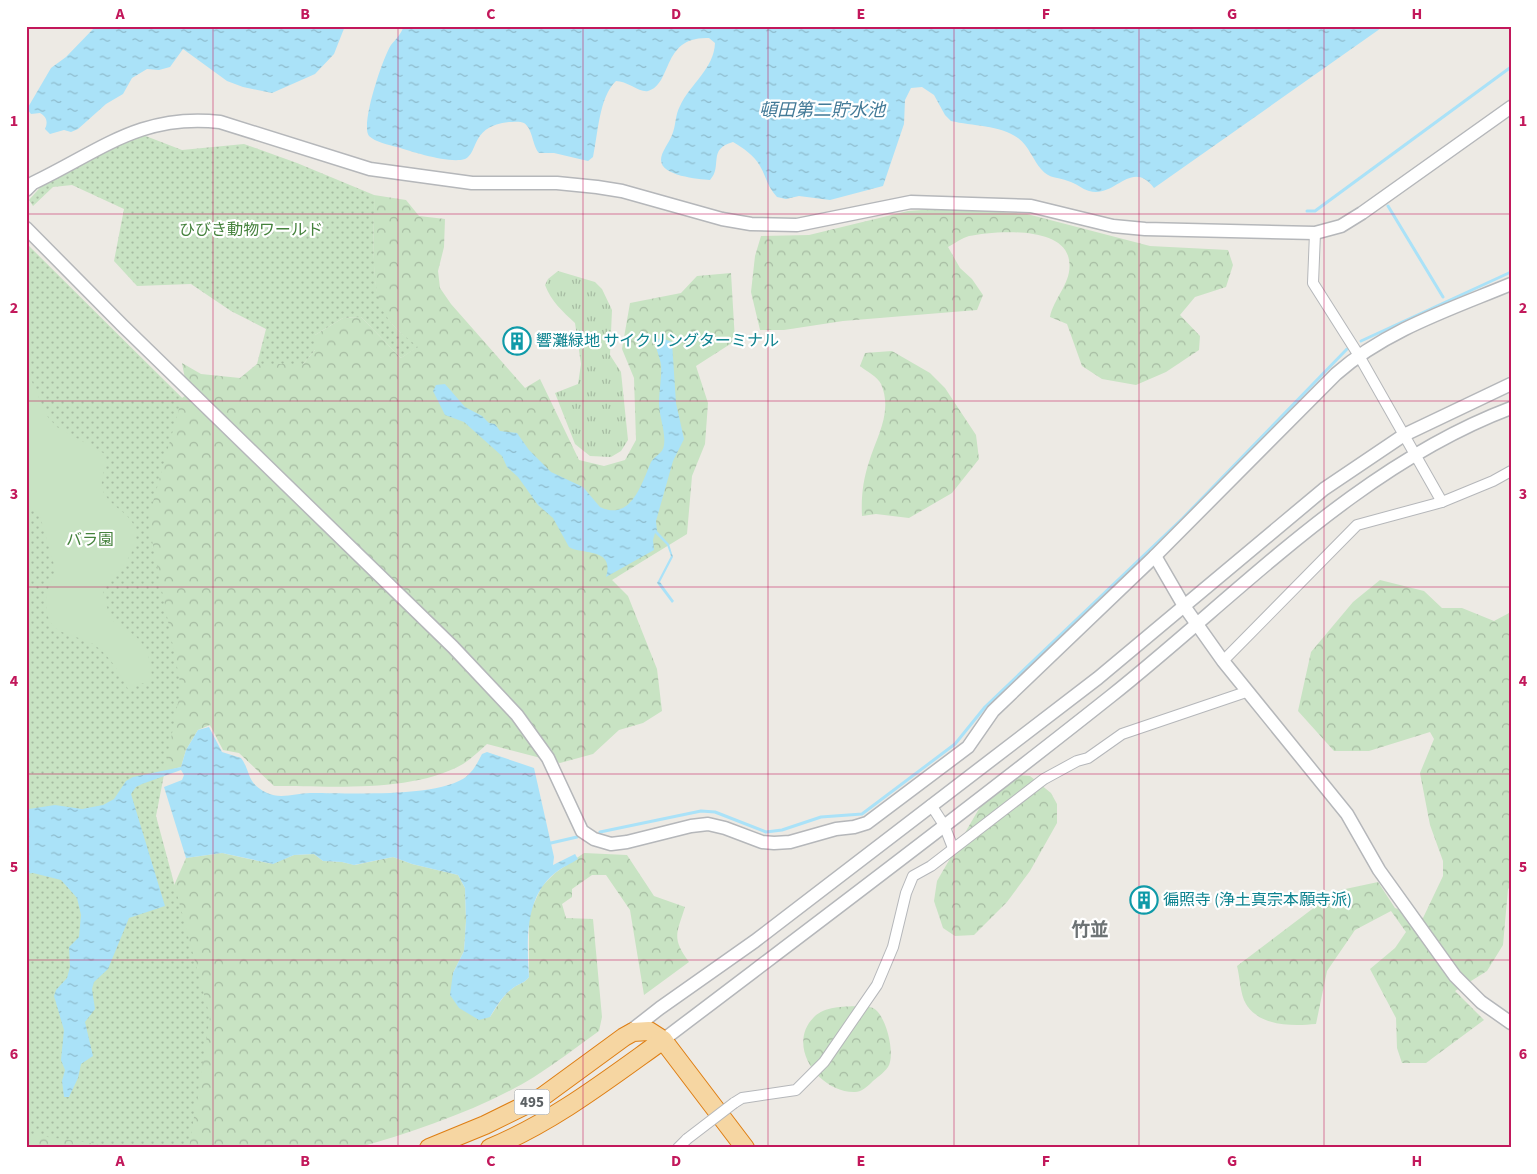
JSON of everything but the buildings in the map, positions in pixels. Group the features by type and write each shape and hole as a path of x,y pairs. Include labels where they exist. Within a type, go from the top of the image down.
{"highway":[{"name":"495","path":"429,1148 485,1125 542,1097 624,1036 633,1032 661,1038 652,1053 639,1058 553,1117 525,1133 490,1148"},
{"path":"661,1038 730,1148"},
{"path":"661,1038 745,1148"}],"street":[{"path":"26,190 33,183 102,146 136,131 167,122 198,120 220,122 370,169 472,183 557,183 597,187 640,195 722,219 751,224 796,225 911,202 1031,206 1113,226 1145,230 1315,233 1341,226 1362,214 1511,107"},
{"path":"26,228 127,330 453,646 517,716 548,758 573,816 582,831 594,839 611,844 708,824 725,828 762,842 774,844 790,842 836,828 854,827 867,823 968,747 993,711 1155,556 1358,354 1403,330 1511,284"},
{"path":"1315,233 1313,283 1358,354 1442,502"},
{"path":"661,1038 755,942 1098,678 1324,490 1404,434 1511,384"},
{"path":"661,1038 944,825 1112,695 1334,510 1416,454 1492,415 1511,408"},
{"path":"1223,661 1357,525 1442,502 1493,481 1511,471"},
{"path":"1155,556 1184,606 1223,661 1346,814 1379,870 1456,976 1481,1002 1511,1023"},
{"path":"678,1148 686,1139 742,1098 796,1090 824,1062 877,986 893,947 906,893 913,876 931,866 1044,779 1077,761 1088,758 1122,734 1246,692"},
{"path":"931,805 944,825 953,848"}],"green space":[{"name":"ひびき動物ワールド","path":"143,135 182,150 244,144 297,163 374,195 375,274 380,303 392,324 418,347 401,358 361,317 343,318 315,335 315,350 303,364 257,364 266,329 231,311 191,284 137,286 114,261 124,209 72,185 53,187 33,206 29,200 44,183 91,157"},
{"path":"374,195 406,200 419,216 445,219 444,247 438,271 440,288 451,304 525,388 540,379 579,460 604,466 625,460 636,440 634,378 622,349 630,303 681,293 697,276 731,273 735,341 696,366 708,403 705,444 692,476 687,534 612,580 628,596 657,669 662,711 643,723 619,730 593,754 560,763 487,744 463,764 420,780 396,784 345,787 274,786 239,753 223,750 210,725 198,730 186,750 181,767 150,775 120,337 182,398 194,389 185,379 182,363 201,374 240,378 257,364 303,364 315,350 315,335 343,318 361,317 401,358 417,347 391,323 379,303 376,290 374,257"},
{"path":"948,208 1027,214 1150,246 1228,250 1233,265 1226,287 1195,297 1180,315 1200,336 1199,350 1166,372 1136,385 1102,379 1082,366 1067,324 1050,317 1066,282 1069,260 1064,249 1055,241 1026,233 980,234 961,239 948,247 960,268 972,279 983,295 977,310 843,321 784,330 760,330 751,292 755,256 761,236 809,235 908,211"},
{"path":"26,243 182,398 148,520 181,687 156,816 210,1017 189,1148 126,1148 26,1134"},
{"path":"558,271 595,282 602,289 612,310 610,355 621,372 628,440 621,451 611,457 590,456 575,444 555,393 578,384 581,364 575,323 554,301 545,285 548,279"},
{"path":"892,351 930,373 945,388 976,435 979,459 952,493 909,518 876,514 862,516 862,495 865,475 885,414 885,404 881,384 860,366 865,353"},
{"name":"バラ園","path":"26,368 47,416 57,427 105,454 103,491 107,498 127,516 134,526 136,535 135,545 124,565 103,591 110,619 142,643 149,658 152,681 136,685 130,693 119,673 105,654 93,644 56,628 47,614 46,598 55,568 39,513 26,505"},
{"path":"1380,580 1424,591 1442,608 1462,608 1494,621 1511,612 1511,886 1508,889 1503,945 1487,971 1455,991 1484,1020 1426,1063 1402,1063 1397,1048 1396,1018 1370,969 1395,948 1406,932 1391,911 1355,930 1327,971 1316,1024 1287,1025 1268,1021 1252,1012 1244,1000 1237,966 1336,891 1378,882 1395,908 1423,918 1443,876 1443,861 1430,825 1420,773 1434,739 1430,732 1369,751 1334,751 1298,711 1311,652 1353,602"},
{"path":"1015,775 1030,776 1051,793 1057,804 1057,823 1030,871 1007,902 974,935 955,936 943,928 934,901 937,881 991,788"},
{"path":"222,853 272,864 294,855 314,854 323,861 355,865 393,857 412,864 458,875 465,888 466,921 464,951 453,973 490,1017 506,994 529,977 529,914 542,886 555,873 584,853 627,855 654,896 685,907 677,935 683,954 689,962 644,995 630,910 606,875 592,875 572,889 572,897 562,904 566,918 593,919 602,1017 599,1031 534,1077 493,1099 425,1127 357,1148 26,1148 26,874 165,906 186,858"},
{"path":"871,1007 878,1012 886,1026 891,1054 888,1067 866,1088 855,1092 842,1090 830,1085 819,1076 810,1066 805,1054 803,1041 806,1029 818,1013 834,1008"}],"water":[{"path":"96,26 345,26 334,54 315,74 272,93 243,87 227,81 183,49 170,67 159,70 147,69 132,78 123,94 106,104 78,129 71,132 64,130 50,134 45,129 47,122 44,116 40,113 31,114 27,109 51,68 66,57"},
{"name":"頓田第二貯水池","path":"404,26 1384,26 1154,188 1146,180 1138,177 1130,178 1107,190 1089,191 1071,182 1050,176 1041,169 1018,138 994,128 951,121 945,115 934,95 922,87 911,88 905,100 904,124 883,186 830,200 799,196 786,199 777,197 755,158 733,142 720,149 714,175 710,180 681,176 667,170 663,165 661,157 671,138 678,109 711,61 715,43 709,38 694,39 683,44 675,52 656,87 648,91 616,81 606,96 600,116 593,157 588,161 554,153 539,153 527,126 519,122 496,124 482,134 469,156 458,160 431,157 378,142 369,136 367,129 370,106 387,52"},
{"path":"662,338 672,342 676,403 684,439 673,461 656,521 657,531 669,544 673,557 660,582 674,601 672,603 657,583 671,556 667,545 655,533 653,540 654,550 606,577 608,567 602,556 569,547 553,518 538,505 518,477 507,467 502,456 464,422 445,415 433,391 436,385 445,384 465,407 482,416 489,423 495,424 500,431 517,433 529,450 551,472 583,487 600,507 611,510 620,509 634,498 651,462 663,448 664,434 659,403 661,365 656,343 656,340"},
{"path":"209,727 222,752 241,758 255,785 267,793 278,796 307,793 393,793 437,788 454,783 467,776 474,769 482,754 487,752 534,768 554,857 553,865 575,854 578,859 555,873 545,883 533,907 528,935 529,977 506,994 490,1017 479,1020 459,1008 450,995 453,973 464,951 466,921 465,888 458,875 412,864 393,857 354,865 323,861 314,854 294,855 273,864 222,853 186,858 164,787 182,780 184,775 181,770 142,784 136,787 131,794 165,906 129,918 108,969 94,982 92,989 95,1009 85,1022 93,1056 81,1064 78,1078 69,1097 64,1097 62,1081 65,1070 61,1060 64,1030 54,996 56,990 67,978 70,967 69,947 79,937 81,915 77,898 61,880 33,873 26,874 26,806 29,809 55,805 82,809 103,805 114,799 126,781 133,777 181,767 186,750 198,730"}],"waterway":[{"path":"1307,211 1315,211 1511,67"},
{"path":"1388,206 1443,297"},
{"path":"1361,341 1511,272"},
{"path":"600,832 701,811 715,812 766,832 782,830 821,817 862,814 955,744 985,707 1183,518 1347,349"},
{"path":"551,843 577,837"}],"place":[{"name":"響灘緑地 サイクリングターミナル","path":"517,341"},
{"name":"徧照寺 (浄土真宗本願寺派)","path":"1144,900"}],"district":[{"name":"竹並","path":"1090,930"}]}
